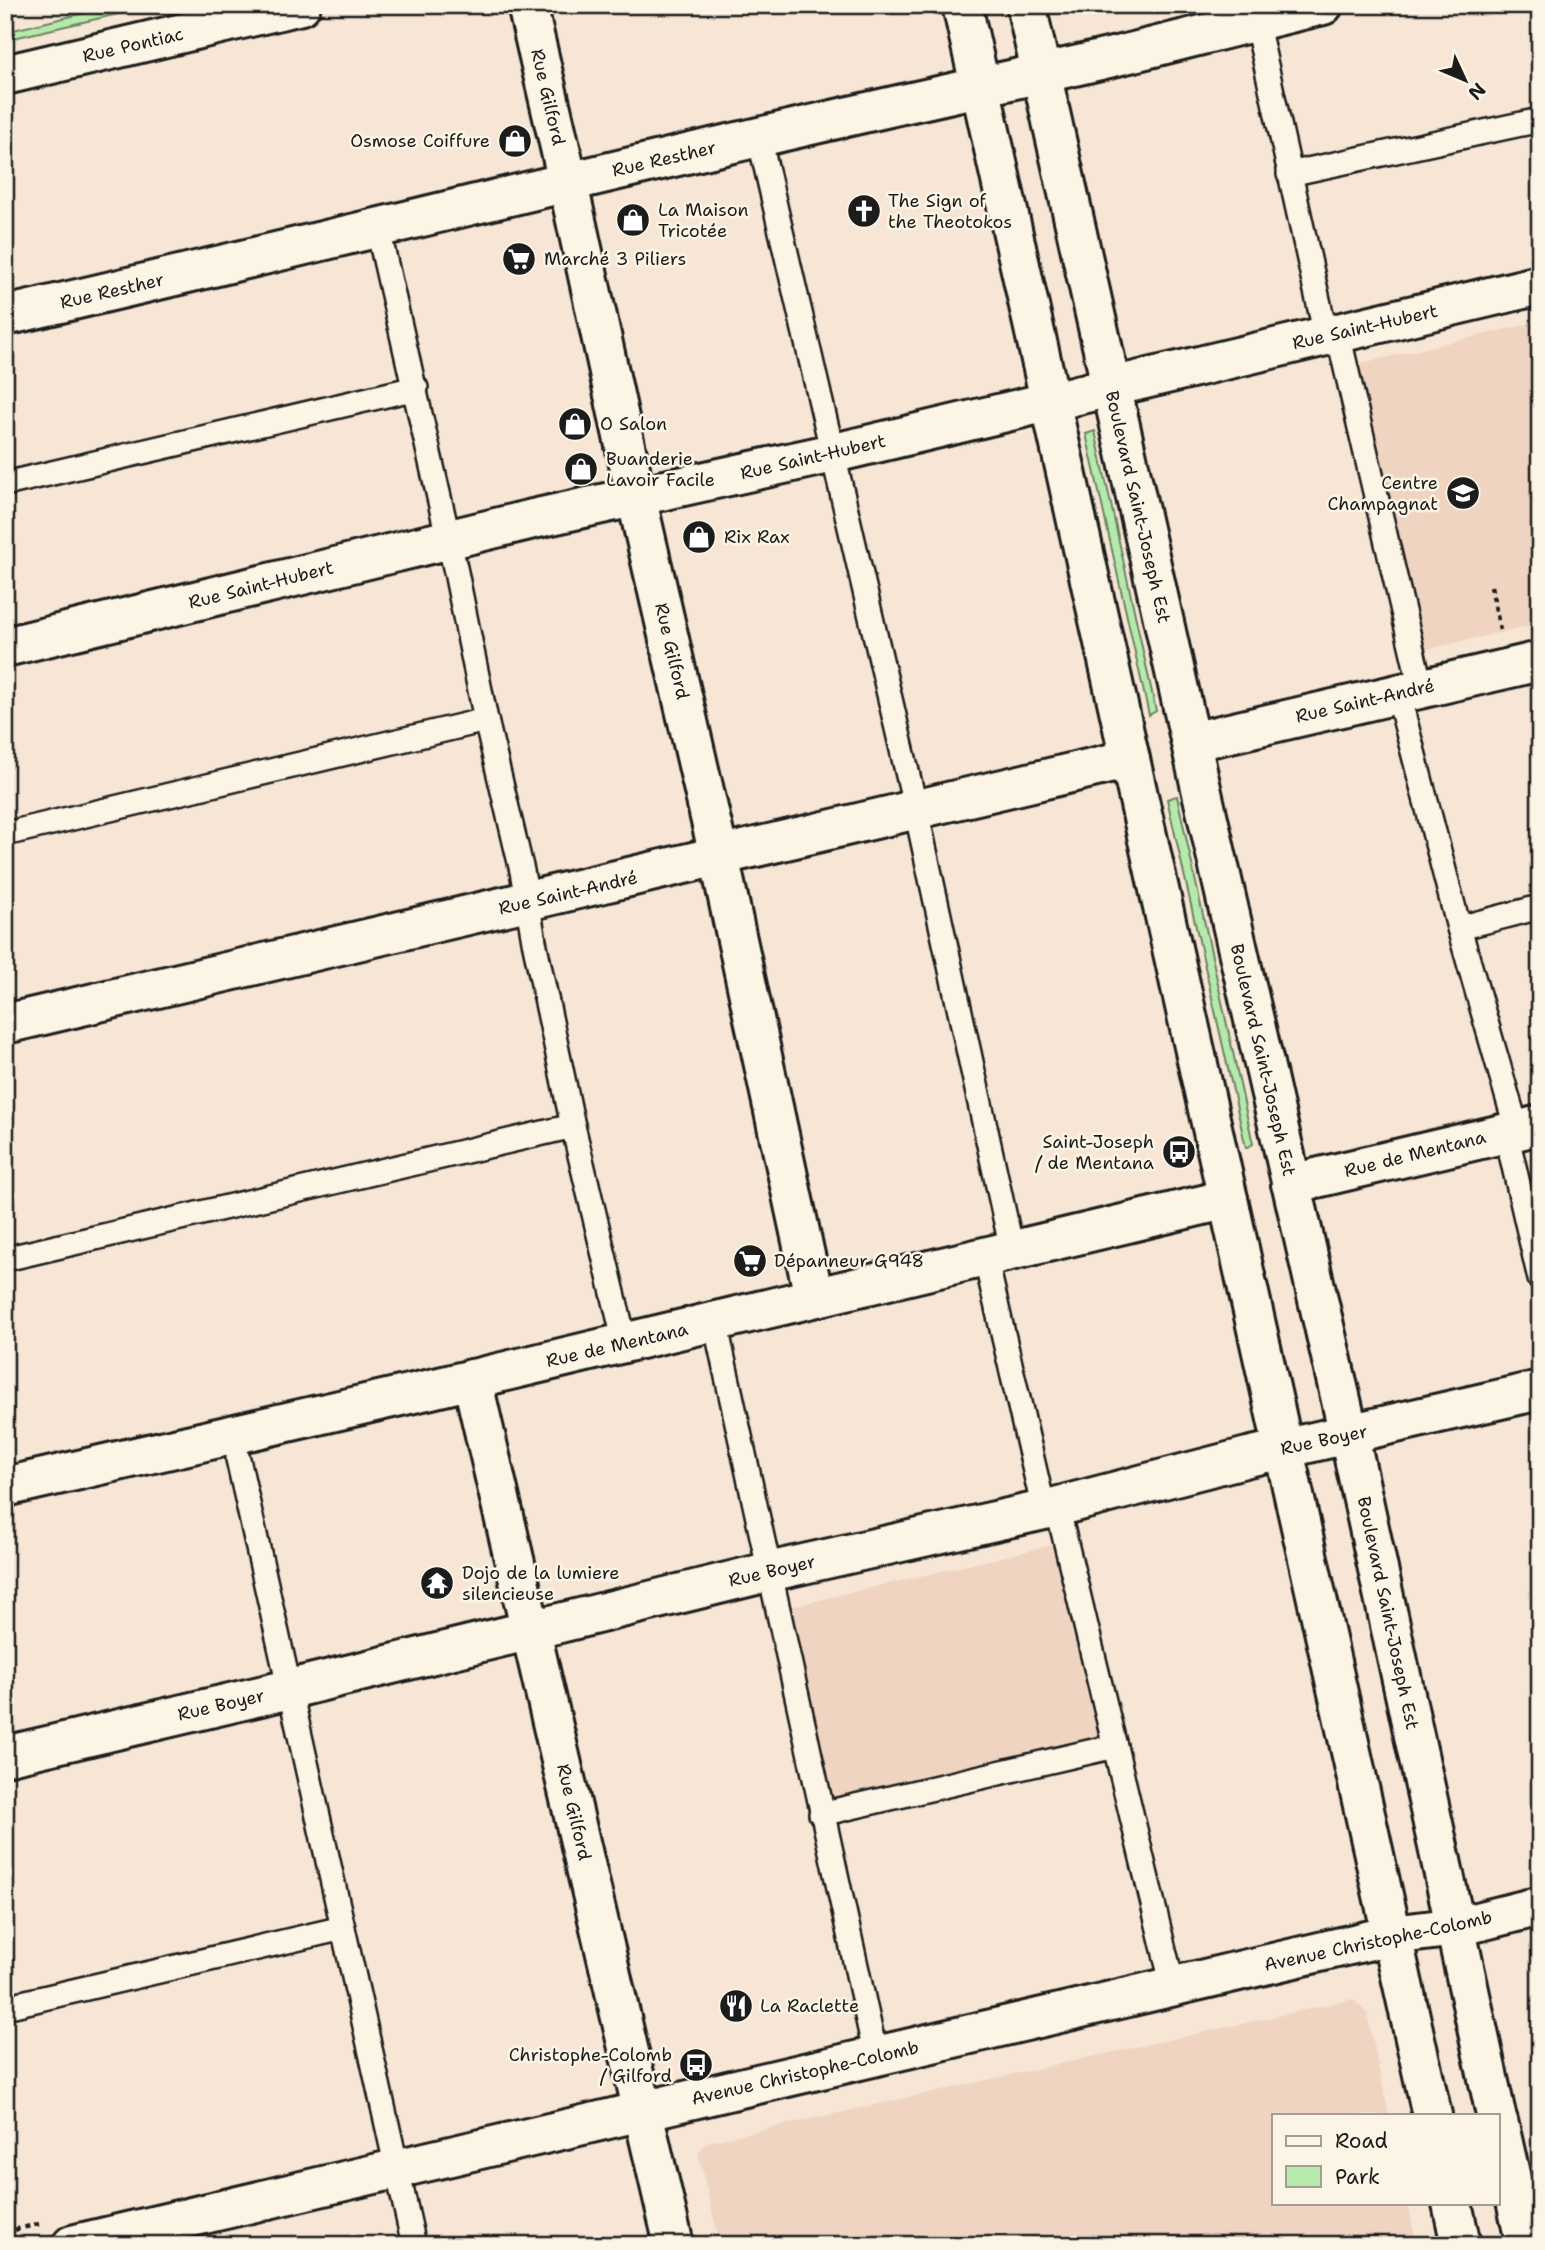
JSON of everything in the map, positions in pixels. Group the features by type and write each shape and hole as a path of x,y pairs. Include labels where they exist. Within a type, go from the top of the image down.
{"street":[{"name":"Rue Pontiac","path":"5,75 301,5"},
{"name":"Rue Gilford","path":"527,5 719,856 814,1297"},
{"path":"962,5 1432,2114"},
{"name":"Boulevard Saint-Joseph Est","path":"1026,5 1349,1435 1496,2114"},
{"name":"Rue Resther","path":"5,316 759,137 1041,74 1307,7"},
{"name":"Rue Saint-Hubert","path":"5,647 449,540 834,453 1540,285"},
{"name":"Rue Saint-André","path":"1191,742 1540,661"},
{"name":"Rue Saint-André","path":"5,1024 1130,759"},
{"name":"Rue de Mentana","path":"1291,1184 1521,1129"},
{"name":"Rue de Mentana","path":"5,1487 715,1322 1228,1199"},
{"name":"Rue Gilford","path":"472,1379 674,2245"},
{"name":"Rue Boyer","path":"5,1756 1540,1390"},
{"name":"Avenue Christophe-Colomb","path":"72,2245 1391,1935 1457,1927 1540,1906"},
{"path":"1500,2131 1526,2245"},
{"path":"1451,2204 1461,2245"}],"lane":[{"path":"1256,20 1289,174 1332,335 1459,928 1521,1129 1540,1279"},
{"path":"1289,174 1540,120"},
{"path":"759,137 916,810 998,1253 1051,1508 1115,1745 1173,1987"},
{"path":"378,229 416,388 486,720 528,902 573,1126 625,1343"},
{"path":"5,484 416,388"},
{"path":"5,835 486,720"},
{"path":"1459,928 1540,907"},
{"path":"5,1259 573,1126"},
{"path":"715,1322 876,2057"},
{"path":"238,1459 414,2245"},
{"path":"821,1814 1115,1745"},
{"path":"5,2007 342,1928"}],"path":[{"path":"1491,586 1502,637"}],"shaded area":[{"name":"Centre Champagnat","path":"1540,321 1540,623 1421,651 1358,364"},
{"path":"1061,1543 1106,1738 826,1804 780,1609"},
{"path":"1353,1999 1367,2013 1389,2114 1272,2114 1272,2204 1408,2204 1417,2245 720,2245 698,2153 707,2142"}],"green space":[{"path":"118,5 143,5 144,8 5,40 5,32"},
{"path":"1095,431 1156,711 1149,715 1086,434"},
{"path":"1177,796 1253,1144 1246,1148 1167,799"}],"place":[{"name":"Osmose Coiffure","path":"515,141"},
{"name":"The Sign of the Theotokos","path":"864,211"},
{"name":"La Maison Tricotée","path":"633,220"},
{"name":"Marché 3 Piliers","path":"519,259"},
{"name":"O Salon","path":"575,424"},
{"name":"Buanderie Lavoir Facile","path":"581,469"},
{"name":"Centre Champagnat","path":"1463,493"},
{"name":"Rix Rax","path":"699,537"},
{"name":"Saint-Joseph / de Mentana","path":"1179,1152"},
{"name":"Dépanneur G948","path":"750,1261"},
{"name":"Dojo de la lumiere silencieuse","path":"437,1583"},
{"name":"La Raclette","path":"736,2006"},
{"name":"Christophe-Colomb / Gilford","path":"696,2065"}]}
